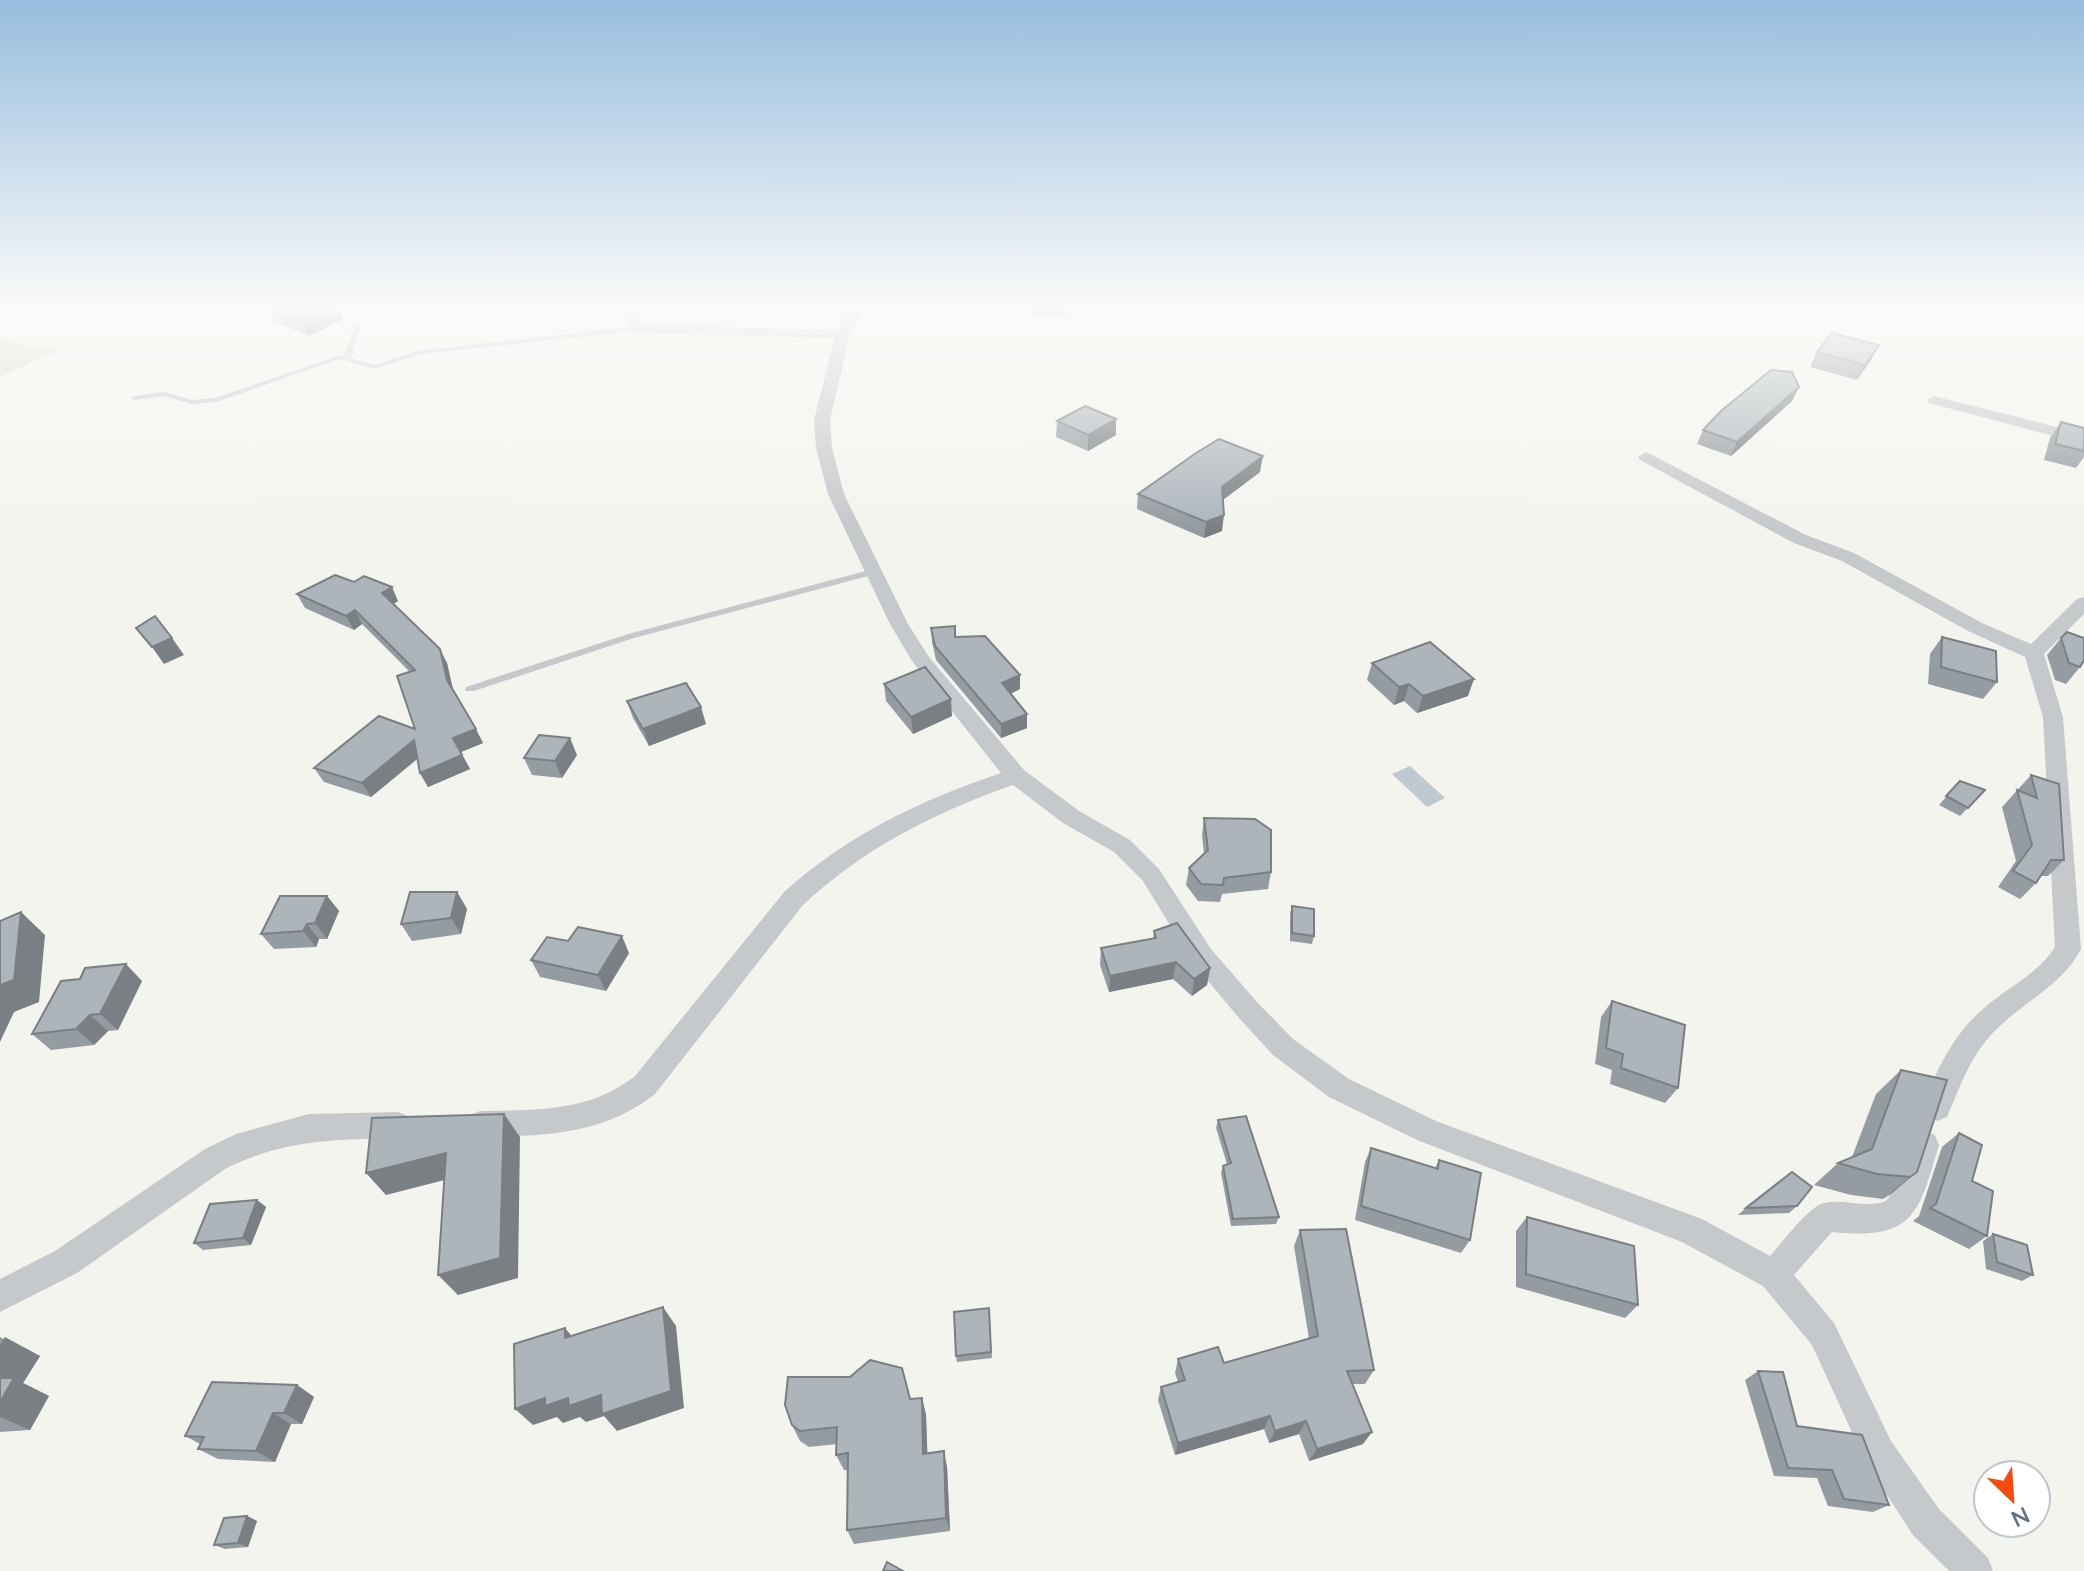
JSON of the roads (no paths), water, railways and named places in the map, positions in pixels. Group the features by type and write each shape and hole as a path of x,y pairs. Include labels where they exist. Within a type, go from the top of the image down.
{"street":[{"path":"831,382 822,420 824,448 836,494 873,572 922,661 1016,776 1071,817 1122,846 1151,875 1202,956 1248,1010 1283,1047 1339,1088 1427,1131 1691,1230 1774,1275 1823,1334 1879,1453 1926,1522 1975,1571"},
{"path":"1934,400 2084,439"},
{"path":"1646,457 1800,539 1848,557 1975,627 2034,653 2053,717 2068,949 2050,975 1991,1017 1956,1058 1905,1206 1874,1223 1826,1217 1774,1275"},
{"path":"2034,653 2084,603"},
{"path":"459,1124 581,1119 626,1102 645,1085 794,898 820,872 857,844 902,819 944,800 1016,776"},
{"path":"0,1296 66,1262 215,1159 246,1144 309,1127 429,1125"}],"lane":[{"path":"135,398 164,394 192,402 216,400 265,382"},
{"path":"470,689 631,636 873,572"}]}
